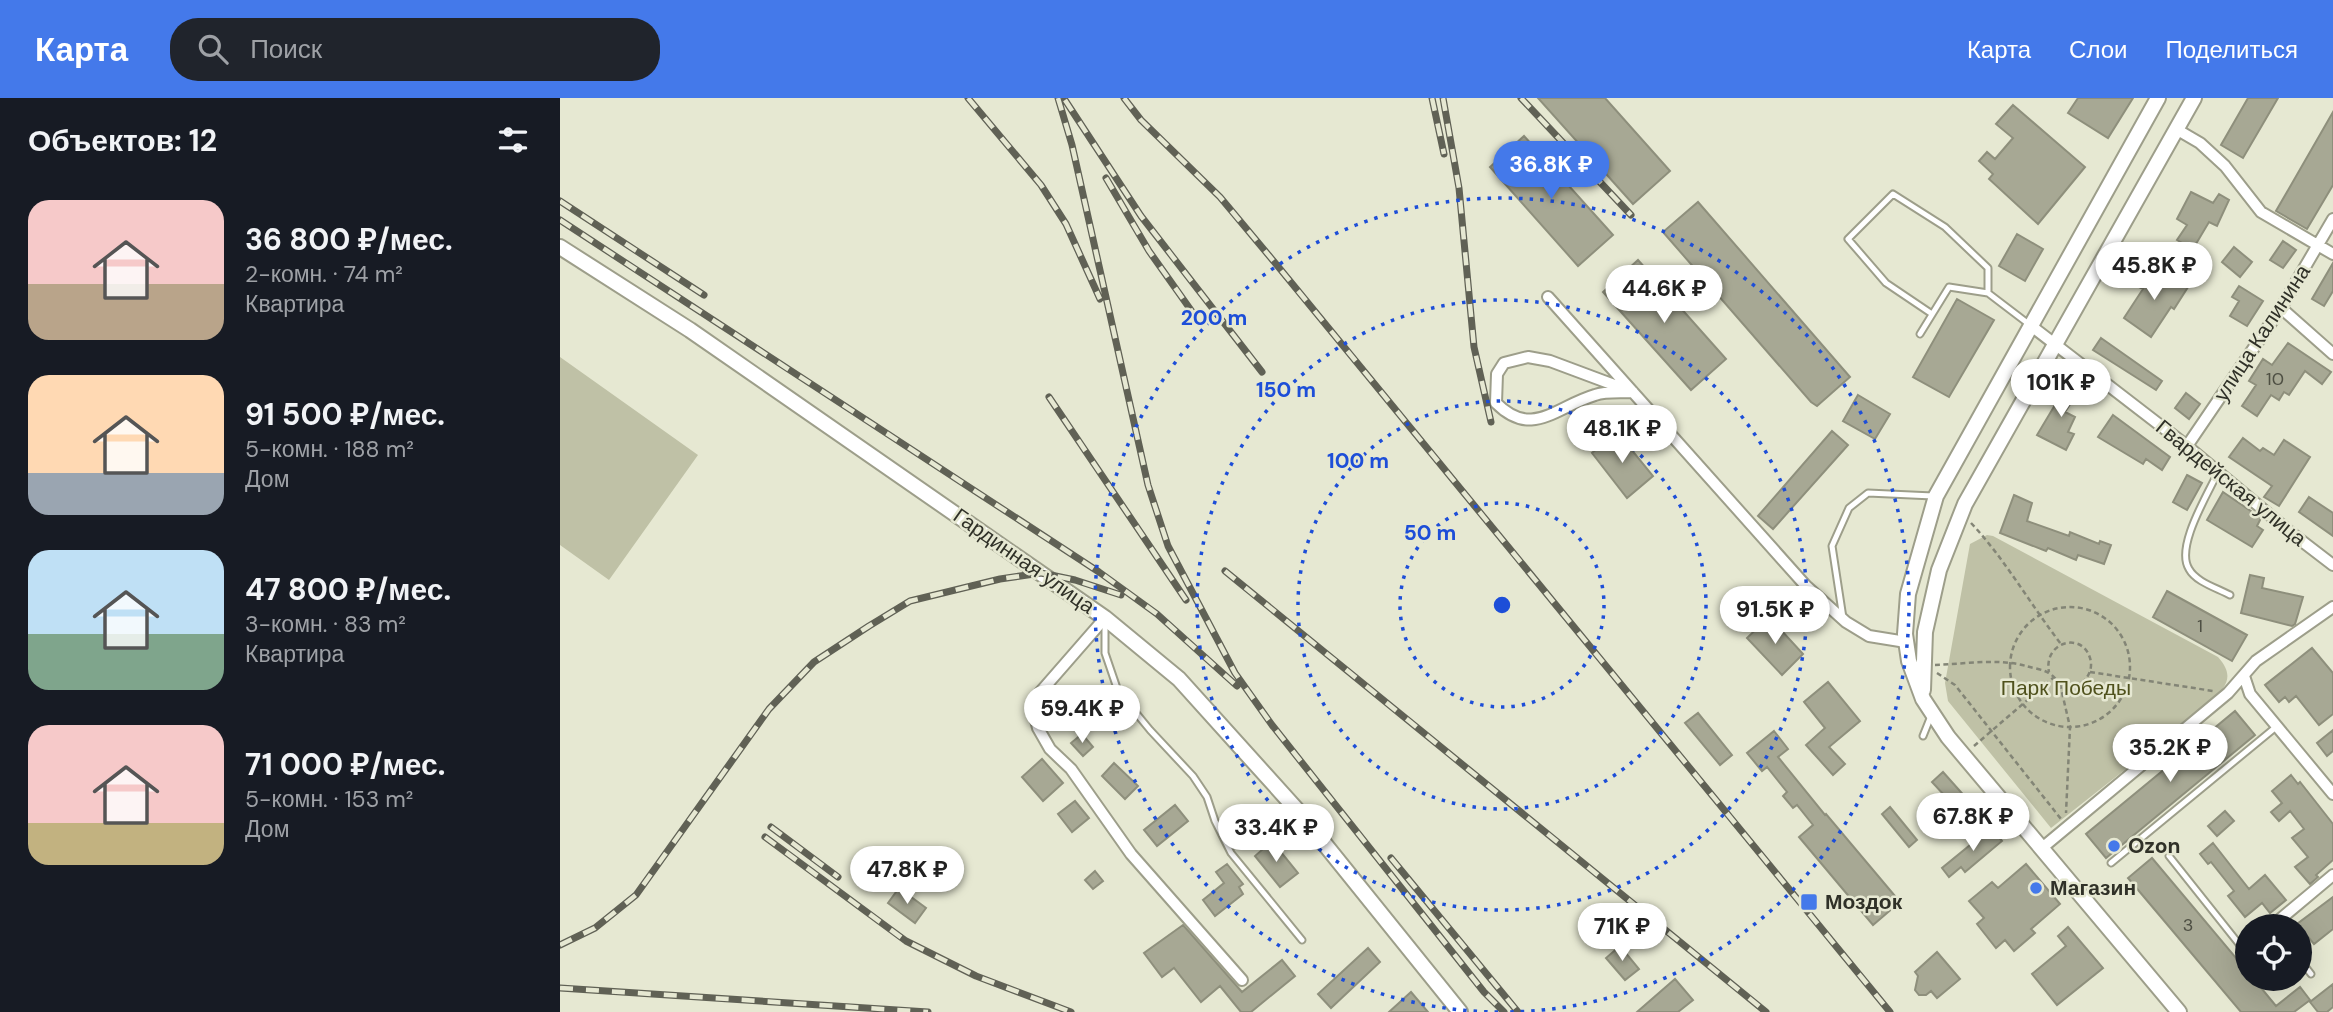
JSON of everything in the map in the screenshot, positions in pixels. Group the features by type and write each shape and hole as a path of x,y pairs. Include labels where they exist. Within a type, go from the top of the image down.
{"street":[{"path":"2158,98 1936,496 1908,594 1906,642 1909,662 1923,699 1932,713 2179,1012"},
{"path":"1923,699 1925,632 1939,570 1965,503 2194,98"},
{"path":"2176,129 2200,143 2225,166 2261,212 2333,254"},
{"name":"улица Калинина","path":"2187,446 2281,308 2333,219"},
{"name":"Гардинная улица","path":"560,247 690,330 1105,618 1037,696 1034,712 1038,728 1050,749 1071,769 1131,854 1241,980"},
{"path":"1548,297 1806,586 1844,620 1869,636 1906,642"},
{"path":"2281,308 2333,354"},
{"name":"Гвардейская улица","path":"2030,325 2187,446 2333,565"},
{"path":"1528,357 1550,361 1633,392 1597,394 1532,422 1509,416 1496,402 1497,374 1504,363 1528,357"},
{"path":"2042,848 2228,693 2256,661 2333,607"},
{"path":"1105,618 1189,689 1298,811 1460,1012"},
{"path":"2244,676 2250,694 2333,793"},
{"path":"2286,914 2333,875"}],"lane":[{"path":"1932,314 1886,283 1848,239 1893,194 1945,227 1988,268 1988,293"},
{"path":"1920,334 1949,287 1988,293 2030,325"},
{"path":"2218,472 2187,540 2185,557 2189,569 2197,578 2230,595"},
{"path":"1844,620 1832,546 1849,508 1868,493 1936,496"},
{"path":"1105,618 1105,653 1118,691 1193,776 1207,797 1215,821 1231,853 1302,940"},
{"path":"1923,736 1932,713"},
{"path":"2111,863 2276,726"},
{"path":"1984,812 2000,798"},
{"path":"2169,856 2235,937"}],"path":[{"path":"1962,513 1985,537 2062,644"},
{"path":"2077,607 2096,613 2112,625 2123,640 2129,659 2128,679 2121,698 2108,714 2090,724 2070,727 2052,724 2036,717 2023,705 2013,687 2010,662 2013,646 2023,628 2039,615 2057,608 2077,607"},
{"path":"2076,643 2087,651 2092,665 2090,672 2087,678 2075,686 2060,684 2049,672 2048,660 2051,653 2062,644 2076,643"},
{"path":"1924,666 2010,662 2049,672"},
{"path":"1924,666 1955,685 2067,827"},
{"path":"2090,672 2228,693"},
{"path":"1964,755 2053,678"},
{"path":"2060,684 2070,727 2067,827"}],"green space":[{"path":"560,357 698,455 609,580 560,545"},
{"name":"Парк Победы","path":"1987,535 2218,657 2226,669 2225,685 2212,701 2051,828 1948,701 1945,683 1970,544"}],"building":[{"path":"1538,98 1605,98 1670,171 1633,204"},
{"path":"2078,98 2133,98 2108,138 2068,113"},
{"path":"2248,98 2278,98 2243,158 2221,145"},
{"path":"2013,105 2085,167 2038,224 1989,179 1993,174 1979,161 1987,152 1995,159 2013,138 1996,124"},
{"path":"2333,112 2333,185 2307,229 2276,211"},
{"path":"1524,136 1613,235 1578,266 1490,167"},
{"path":"2191,192 2213,203 2219,194 2229,200 2217,226 2209,222 2193,249 2177,240 2187,225 2177,219"},
{"path":"1698,202 1850,377 1817,406 1663,232"},
{"path":"2017,234 2043,249 2025,281 1999,266"},
{"path":"2283,241 2296,250 2283,268 2270,260"},
{"path":"2234,247 2252,262 2240,277 2222,262"},
{"path":"1638,260 1726,359 1691,390 1603,292"},
{"path":"2333,263 2333,291 2324,306 2312,299"},
{"path":"2148,268 2173,285 2176,280 2188,287 2151,337 2124,318 2143,289 2137,286"},
{"path":"2239,286 2263,301 2247,326 2230,316 2239,301 2232,297"},
{"path":"1957,299 1994,320 1949,397 1913,377"},
{"path":"2101,338 2162,381 2156,390 2093,350"},
{"path":"2288,343 2331,372 2322,384 2305,371 2289,395 2284,392 2279,400 2271,395 2257,416 2242,406 2256,385 2249,381 2263,359 2272,365"},
{"path":"2070,380 2081,387 2065,412 2075,417 2068,432 2074,434 2066,450 2037,435"},
{"path":"2186,393 2200,404 2189,419 2175,408"},
{"path":"1858,395 1890,414 1875,439 1843,421"},
{"path":"2113,415 2170,457 2162,470 2146,459 2143,464 2098,437"},
{"path":"1832,431 1848,445 1773,529 1758,516"},
{"path":"1617,432 1653,476 1627,498 1592,453"},
{"path":"2243,438 2260,451 2263,448 2274,455 2284,440 2310,457 2279,506 2264,497 2272,486 2229,457"},
{"path":"2187,475 2202,483 2187,510 2173,502"},
{"path":"2223,492 2261,518 2257,526 2263,530 2252,547 2207,520"},
{"path":"2014,495 2032,503 2027,521 2069,536 2070,532 2099,544 2100,541 2111,545 2104,564 2078,555 2076,560 2000,533"},
{"path":"2309,497 2333,513 2333,536 2299,512"},
{"path":"2250,575 2264,578 2262,588 2303,597 2295,624 2292,626 2241,613"},
{"path":"2167,591 2247,635 2232,661 2153,617"},
{"path":"1769,617 1803,654 1782,675 1747,638"},
{"path":"2312,648 2333,673 2333,714 2319,725 2296,696 2289,702 2285,697 2279,702 2265,685"},
{"path":"1828,682 1860,721 1829,747 1845,764 1833,775 1806,745 1825,728 1804,702"},
{"path":"2235,711 2255,735 2106,858 2086,834"},
{"path":"1698,713 1732,755 1720,765 1685,723"},
{"path":"2333,730 2333,751 2327,756 2317,743"},
{"name":"Моздок","path":"1774,731 1788,749 1778,757 1900,902 1873,925 1799,837 1813,825 1797,805 1793,808 1783,796 1787,792 1767,767 1762,771 1747,753"},
{"path":"1082,734 1093,747 1083,756 1071,743"},
{"path":"1042,759 1063,783 1043,801 1022,777"},
{"path":"1114,763 1138,786 1125,799 1102,776"},
{"path":"1943,772 1967,799 1956,808 1932,782"},
{"path":"2291,775 2298,784 2300,782 2333,824 2333,860 2310,884 2295,867 2308,857 2292,838 2304,829 2290,811 2279,821 2271,812 2282,803 2272,791"},
{"path":"1075,801 1089,818 1072,832 1058,814"},
{"path":"1175,805 1188,821 1157,846 1144,830"},
{"path":"1890,807 1917,840 1909,847 1882,814"},
{"path":"2225,811 2234,821 2217,836 2208,826"},
{"path":"1991,828 2002,841 1965,872 1961,867 1949,877 1942,868"},
{"path":"1272,841 1298,873 1280,887 1255,856"},
{"path":"2213,843 2249,889 2265,875 2286,900 2270,913 2262,903 2249,914 2243,914 2228,896 2234,891 2211,862 2208,864 2200,854"},
{"path":"2152,858 2235,957 2235,991 2264,991 2276,1006 2295,991 2303,991 2310,1000 2294,1012 2241,1012 2128,878"},
{"path":"1227,864 1243,884 1239,887 1243,894 1215,916 1203,900 1224,883 1216,872"},
{"path":"2026,864 2060,904 2031,929 2035,933 2014,951 2005,940 1996,948 1977,924 1984,918 1969,901 1992,882 1998,888"},
{"path":"1095,871 1103,881 1093,889 1085,880"},
{"path":"899,888 926,908 915,923 888,903"},
{"path":"2333,897 2333,929 2314,944 2312,942 2310,914"},
{"path":"1183,925 1242,992 1282,960 1295,976 1251,1012 1241,1012 1220,986 1201,1002 1174,968 1162,977 1144,953"},
{"path":"2068,927 2103,968 2057,1005 2032,974 2066,946 2058,936"},
{"path":"1620,946 1639,969 1625,980 1606,958"},
{"path":"1368,948 1380,962 1331,1008 1318,994"},
{"path":"1937,952 1960,979 1937,998 1931,991 1926,995 1919,995 1915,990 1918,976 1915,972"},
{"path":"1675,979 1693,1000 1678,1012 1637,1012"},
{"path":"2333,984 2333,1007 2327,1012 2318,1012 2310,1002"},
{"path":"1411,992 1428,1012 1389,1012"}],"railway":[{"path":"968,98 1041,185 1066,224 1100,299"},
{"path":"1058,98 1072,145 1148,485 1168,546 1235,673 1272,725 1484,992 1504,1012"},
{"path":"1124,98 1141,120 1220,197 1890,1012"},
{"path":"1432,98 1444,154"},
{"path":"1443,98 1459,188 1474,347 1491,422"},
{"path":"1521,98 1631,215"},
{"path":"1065,100 1141,216 1262,372"},
{"path":"1106,178 1149,251 1193,313"},
{"path":"560,201 704,295"},
{"path":"560,220 1099,572 1157,614 1237,686"},
{"path":"1049,397 1186,600"},
{"path":"1225,571 1766,1012"},
{"path":"560,945 595,928 636,895 769,709 814,662 869,626 910,601 1000,579 1041,573 1075,580 1121,595"},
{"path":"771,827 838,877"},
{"path":"765,837 906,941 976,976 1071,1012"},
{"path":"1391,858 1518,1012"},
{"path":"560,988 928,1012"}],"place":[{"name":"Ozon","path":"2114,846"},
{"name":"Магазин","path":"2036,888"},
{"name":"Моздок","path":"1809,902"}]}
